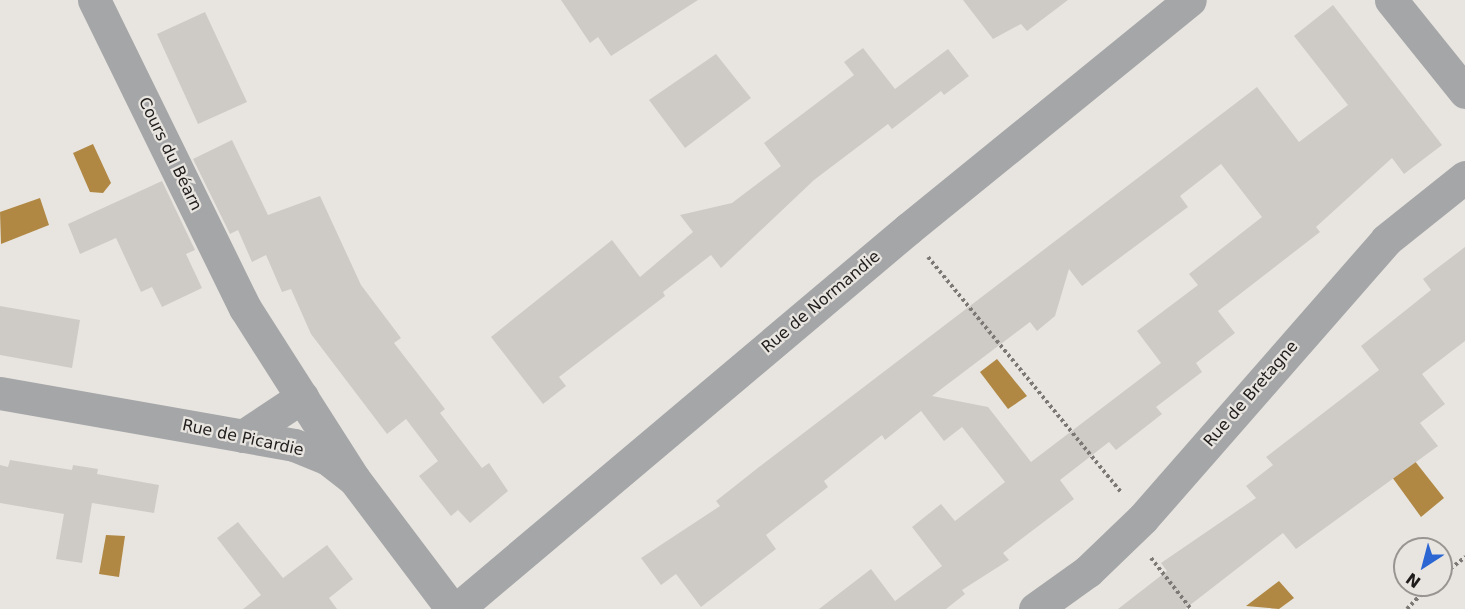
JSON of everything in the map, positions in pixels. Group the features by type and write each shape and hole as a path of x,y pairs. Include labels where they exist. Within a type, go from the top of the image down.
{"street":[{"name":"Cours du Béarn","path":"94,0 245,308 354,479"},
{"name":"Rue de Normandie","path":"454,609 908,229 1190,0"},
{"path":"1392,0 1465,92"},
{"name":"Rue de Bretagne","path":"1035,609 1088,571 1136,525 1386,240 1465,177"},
{"name":"Rue de Picardie","path":"0,393 294,445 328,459 354,479 454,609"},
{"path":"243,436 302,397"}],"path":[{"path":"908,229 1136,525 1191,609"},
{"path":"1453,566 1465,557"},
{"path":"1407,609 1418,597"}],"shaded area":[{"path":"93,144 111,183 103,193 90,192 73,153"},
{"path":"40,198 49,225 1,244 0,212"},
{"path":"997,359 1027,396 1008,409 980,372"},
{"path":"1414,460 1444,498 1421,517 1392,477"},
{"path":"106,535 125,536 119,577 99,574"},
{"path":"1279,581 1294,598 1279,609 1246,606"}],"building":[{"path":"561,0 698,0 611,56 598,37 590,43"},
{"path":"963,0 1068,0 1027,31 1021,24 993,39"},
{"path":"1333,5 1442,145 1404,174 1392,158 1316,227 1320,232 1218,311 1235,333 1196,363 1202,372 1156,407 1162,414 1116,450 1109,442 1060,480 1074,499 1003,553 1009,560 962,590 965,594 946,609 819,609 871,569 895,601 942,566 912,527 941,504 955,521 1005,482 962,427 944,441 921,411 885,440 882,435 824,481 828,487 766,535 776,549 701,607 676,574 661,585 641,558 720,506 716,501 759,467 1257,87 1299,142 1348,105 1294,36","holes":["1221,164 1262,217 1189,274 1198,285 1137,331 1161,363 1031,462 988,407 932,396 1030,322 1037,331 1055,316 1069,269 1082,286 1188,207 1180,196"]},
{"path":"205,12 247,102 198,124 157,34"},
{"path":"863,48 895,89 948,49 969,76 944,95 941,91 892,129 888,124 814,180 721,268 711,255 663,292 665,296 559,377 566,386 543,404 491,337 612,240 640,277 693,232 680,215 732,203 781,166 764,143 854,75 844,62"},
{"path":"716,54 751,98 685,148 649,100"},
{"path":"232,140 268,215 320,196 361,285 401,338 394,343 445,409 440,413 482,468 489,463 508,491 470,523 458,510 451,516 419,476 438,461 406,419 387,434 311,334 291,289 282,292 266,255 252,262 238,230 230,234 193,159"},
{"path":"162,181 195,250 186,254 202,288 162,307 152,287 141,292 116,238 80,254 68,224"},
{"path":"1465,247 1465,341 1422,374 1445,404 1420,423 1438,446 1296,549 1283,533 1185,609 1118,609 1167,571 1161,563 1256,498 1246,486 1273,465 1266,457 1379,370 1361,346 1431,290 1423,279"},
{"path":"0,306 80,320 72,368 0,355"},
{"path":"10,460 72,470 73,465 98,469 97,474 159,485 154,513 92,503 82,563 56,559 64,514 0,503 0,465 8,467"},
{"path":"238,522 283,578 327,545 353,579 329,598 337,609 243,609 261,595 217,538"}]}
